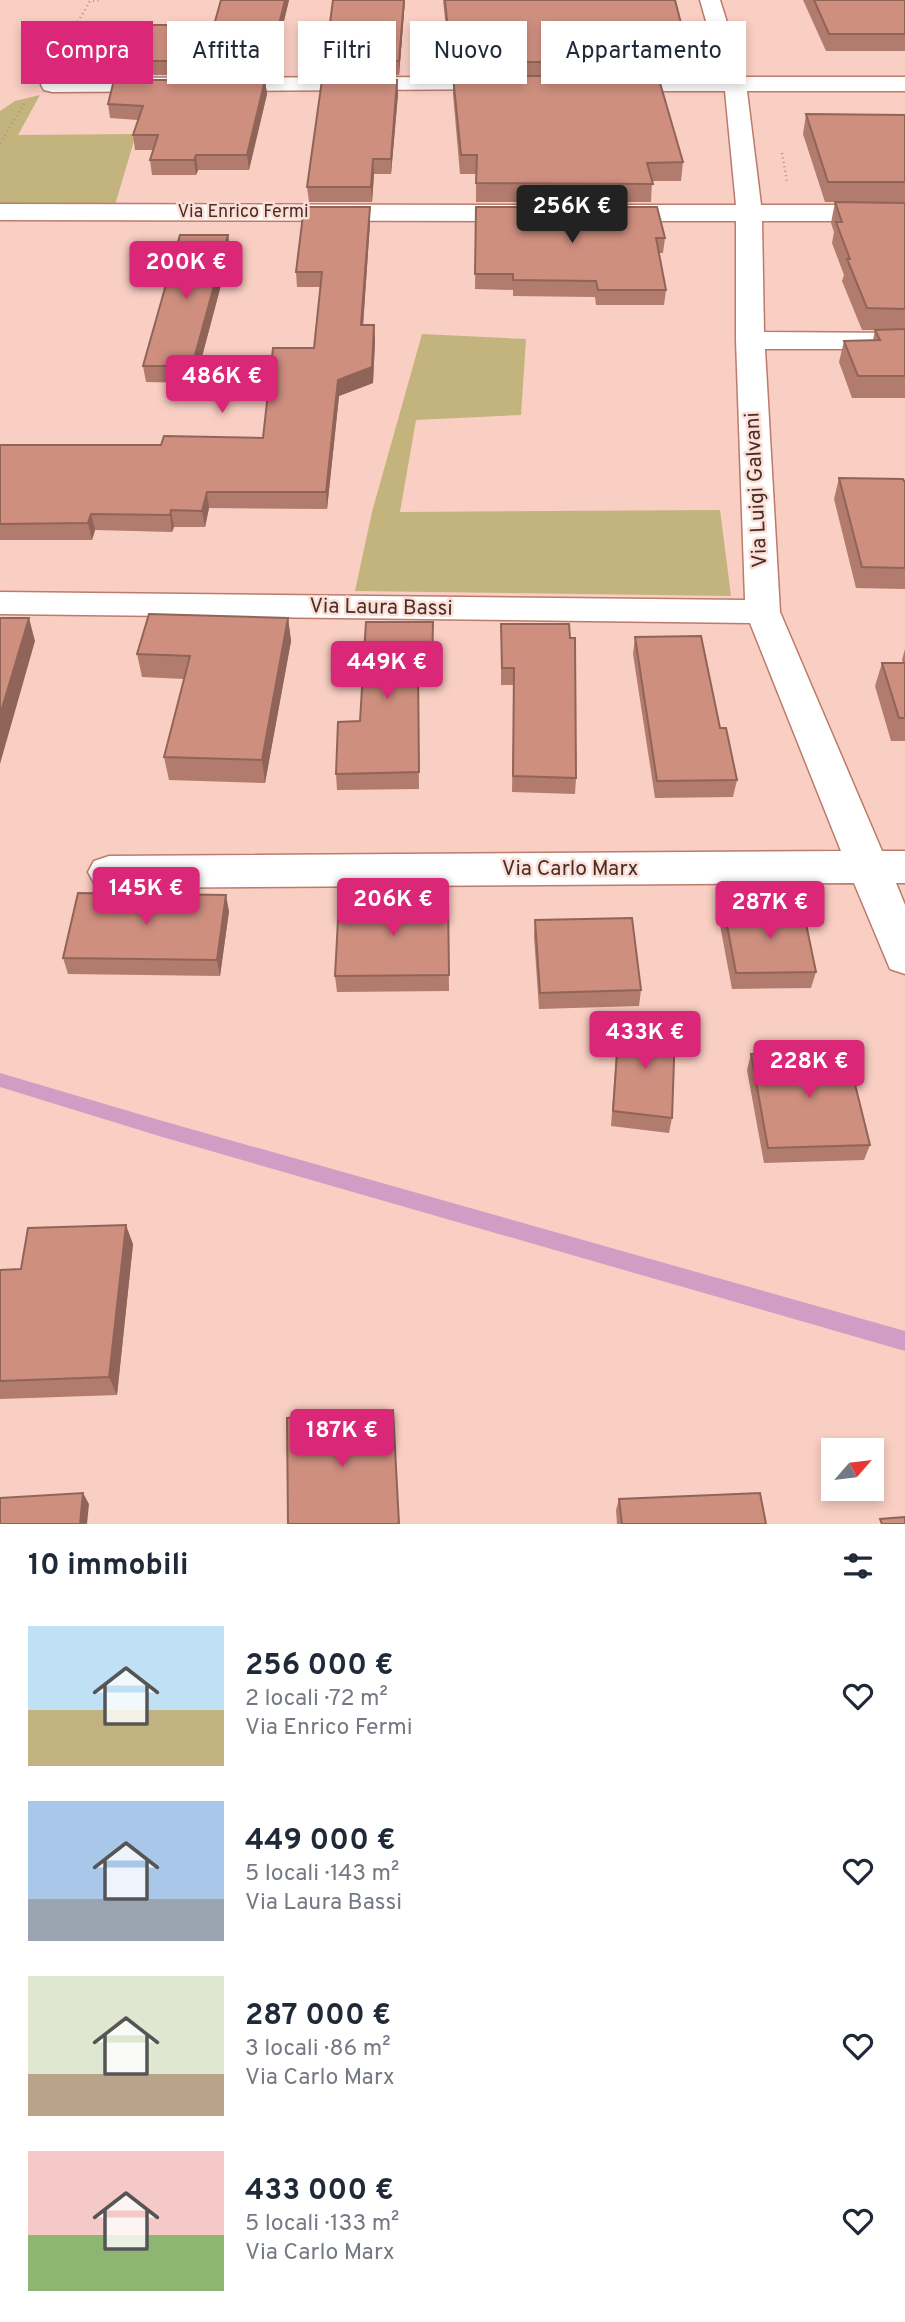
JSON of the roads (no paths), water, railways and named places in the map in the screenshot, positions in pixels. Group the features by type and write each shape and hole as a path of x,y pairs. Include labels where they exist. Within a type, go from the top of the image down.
{"street":[{"name":"Via Luigi Galvani","path":"710,0 716,21"},
{"path":"746,83 905,84"},
{"path":"52,85 526,84"},
{"name":"Via Luigi Galvani","path":"735,84 748,213 750,340 763,612 887,867 905,956"},
{"name":"Via Enrico Fermi","path":"0,212 555,213"},
{"path":"583,213 905,213"},
{"path":"750,340 905,341"},
{"name":"Via Laura Bassi","path":"0,603 763,612"},
{"name":"Via Carlo Marx","path":"109,872 887,867"}],"waterway":[{"path":"0,1080 905,1341"}]}
